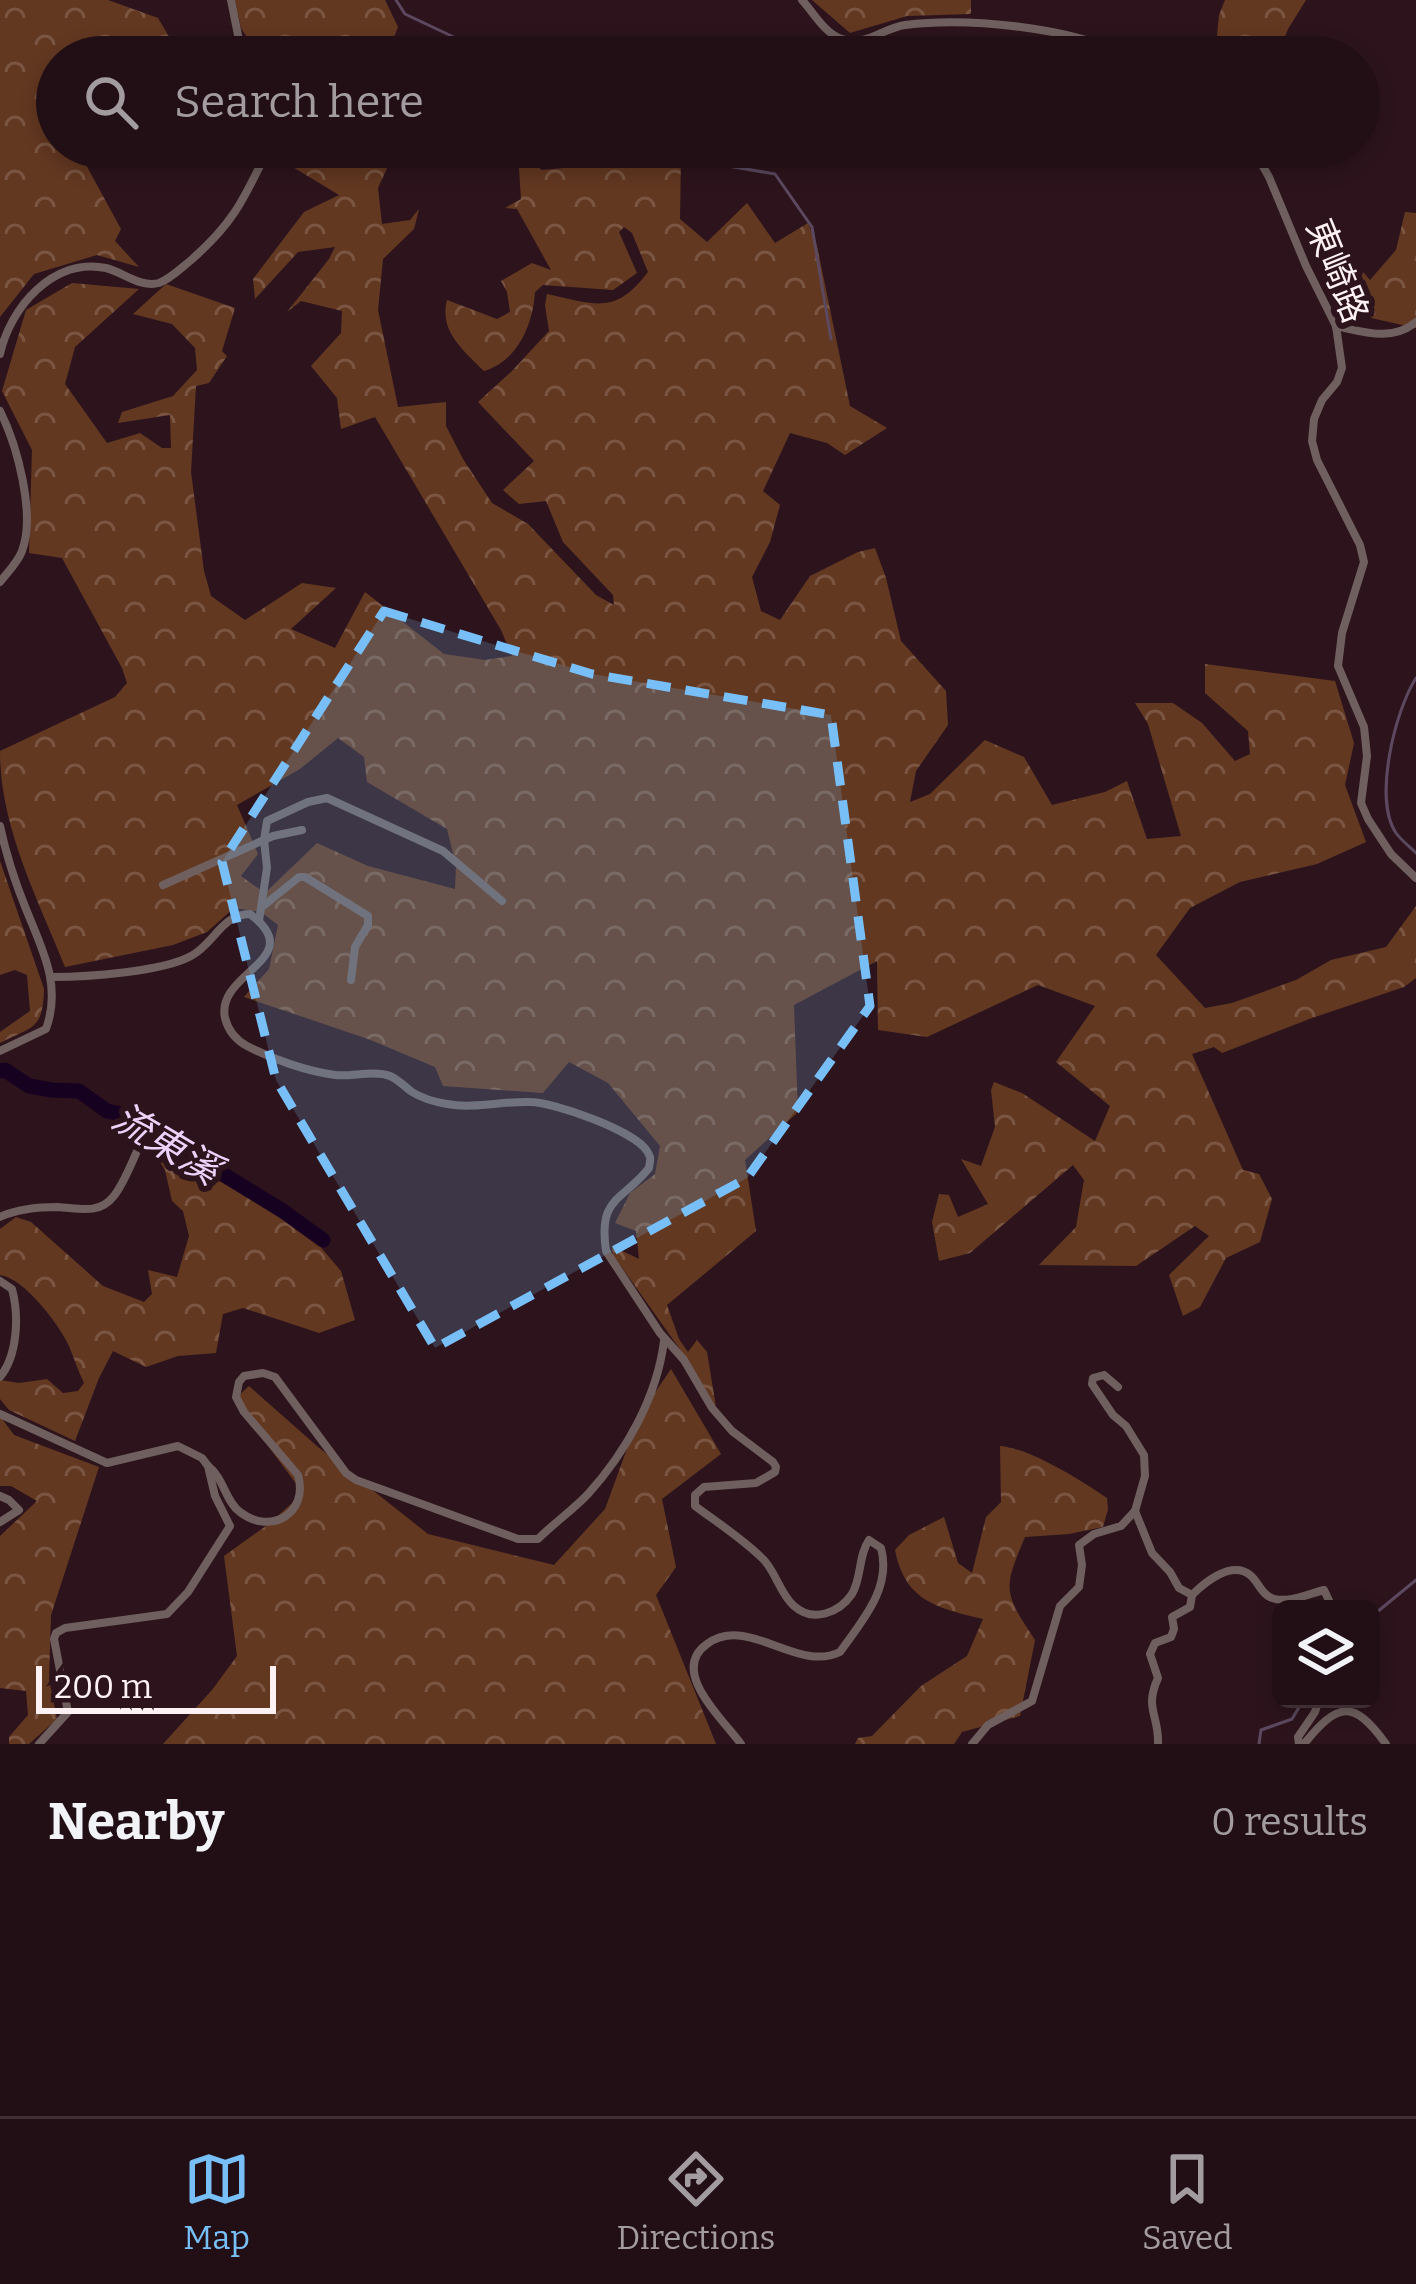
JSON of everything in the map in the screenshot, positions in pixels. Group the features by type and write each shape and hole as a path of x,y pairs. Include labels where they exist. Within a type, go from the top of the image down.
{"street":[{"path":"231,0 237,36"},
{"path":"802,0 838,36"},
{"path":"877,36 897,26 985,23 1065,36"},
{"path":"0,354 8,326 23,304 42,285 69,271 111,269 145,284 169,278 231,221 258,168"},
{"name":"東崎路","path":"1264,168 1336,326 1342,368 1314,419 1312,441 1364,562 1342,633 1338,666 1364,727 1367,756 1360,802 1391,854 1416,878"},
{"path":"1336,326 1390,335 1416,322"},
{"path":"0,411 25,487 24,547 0,582"},
{"path":"259,921 267,868 267,821 327,798 443,851 502,901"},
{"path":"0,826 52,977 48,1026 0,1051"},
{"path":"163,885 264,840 302,830"},
{"path":"261,907 305,877 368,916 355,946 351,980"},
{"path":"52,977 92,976 181,961 197,953 234,917 250,914 265,927 270,941 265,958 233,986 224,1003 230,1031 244,1045 334,1075 388,1076 423,1098 446,1104 541,1102 596,1120 641,1144 650,1155 649,1168 611,1204 605,1244 619,1273 684,1360 712,1408 727,1427 776,1465 776,1472 757,1483 704,1487 696,1493 695,1506 771,1567 793,1606 818,1615 829,1613 852,1593 866,1543 874,1541 884,1555 880,1591 841,1652 817,1658 738,1636 714,1639 698,1650 692,1660 693,1678 741,1744"},
{"path":"0,1217 33,1209 101,1207 114,1197 140,1145"},
{"path":"0,1281 12,1289 18,1310 10,1357 0,1377"},
{"path":"0,1414 107,1463 178,1446 202,1458 215,1472 234,1508 263,1522 276,1520 298,1505 301,1486 298,1475 236,1397 244,1376 269,1374 356,1480 518,1539 538,1539 586,1496 623,1450 656,1376 664,1339"},
{"path":"972,1744 988,1725 1032,1701 1060,1606 1079,1587 1078,1545 1121,1526 1135,1511 1145,1476 1144,1455 1092,1384 1093,1378 1104,1376 1118,1388"},
{"path":"39,1744 68,1712 56,1634 65,1628 167,1614 188,1592 229,1531 208,1466"},
{"path":"0,1496 19,1510 0,1522"},
{"path":"1135,1511 1152,1553 1179,1588 1192,1595"},
{"path":"1158,1744 1150,1695 1158,1678 1150,1654 1154,1643 1171,1637 1172,1617 1190,1607 1192,1595 1204,1583 1238,1570 1276,1599 1324,1590 1329,1600"},
{"path":"1316,1708 1298,1737 1302,1744 1334,1712 1342,1710 1365,1719 1385,1744"}],"highlighted area":[{"path":"384,611 592,674 831,715 870,1006 747,1178 435,1348 276,1080 222,862"}],"green space":[{"path":"0,0 108,0 158,18 169,36 36,36 36,168 88,168 121,229 115,241 139,267 97,255 34,274 0,317"},
{"path":"235,0 385,0 398,27 394,36 246,36"},
{"path":"812,0 971,0 971,14 907,16 850,33"},
{"path":"1225,0 1306,0 1285,36 1217,36"},
{"path":"294,168 387,168 378,188 382,224 410,220 419,209 414,229 383,259 378,310 398,407 446,402 446,426 492,503 528,524 596,595 614,605 613,595 563,542 546,501 519,504 503,490 534,461 478,402 549,331 547,294 603,303 636,286 648,272 632,233 624,227 619,232 637,273 613,290 543,285 535,292 522,340 506,359 484,371 450,331 447,300 497,319 510,312 501,281 532,263 551,270 517,209 505,208 521,199 519,168 681,168 680,219 707,242 747,203 775,243 808,223 817,246 850,406 887,428 845,455 827,443 790,433 763,491 780,505 770,542 752,577 761,611 780,620 810,576 875,548 901,641 946,691 948,725 916,771 910,802 930,794 985,740 1024,757 1052,805 1105,792 1127,781 1147,839 1181,836 1148,724 1135,703 1173,703 1202,723 1235,761 1250,754 1248,731 1205,693 1205,664 1335,681 1354,743 1345,785 1366,842 1317,864 1240,882 1190,908 1156,955 1205,1008 1232,1003 1296,980 1331,960 1386,947 1416,906 1416,978 1404,987 1222,1053 1214,1047 1192,1054 1243,1170 1259,1174 1272,1199 1260,1242 1226,1258 1200,1307 1183,1316 1169,1275 1209,1236 1195,1226 1136,1266 1039,1265 1076,1227 1084,1180 1073,1165 970,1253 939,1261 932,1222 939,1194 949,1195 958,1217 988,1204 961,1159 981,1166 995,1127 994,1082 1022,1093 1095,1141 1110,1106 1056,1062 1095,1006 1038,985 927,1037 878,1030 877,961 794,1005 798,1112 745,1160 756,1231 667,1305 688,1352 697,1340 707,1352 716,1407 613,1255 612,1246 639,1259 636,1231 615,1223 630,1193 655,1174 660,1146 608,1083 569,1062 543,1093 443,1086 435,1067 244,997 269,969 278,925 261,912 234,908 207,932 173,945 65,967 13,834 0,751 115,697 127,683 62,558 29,553 32,450 2,391 26,310 72,283 139,289 75,347 65,384 107,443 140,433 162,448 171,448 170,415 118,423 122,412 173,396 197,370 195,348 172,324 133,314 166,284 235,308 222,351 227,356 209,383 196,386 191,472 211,596 245,620 302,583 336,588 291,629 335,648 365,592 444,654 485,660 512,656 375,417 341,429 337,398 311,366 341,333 342,311 301,301 287,312 335,247 298,252 255,299 253,279 304,212 339,195","holes":["338,738 364,757 367,782 447,829 456,866 455,889 368,866 317,843 265,893 241,876 258,854 237,805 300,769"]},
{"path":"1405,212 1416,213 1416,328 1344,312 1313,241 1330,234 1370,280 1396,250"},
{"path":"0,861 44,989 34,1025 0,1043 0,1032 30,1011 27,975 15,970 0,975"},
{"path":"164,1148 282,1202 341,1271 355,1320 319,1333 243,1308 223,1314 216,1353 178,1356 146,1367 113,1351 75,1441 9,1410 0,1399 0,1380 47,1379 63,1393 78,1391 84,1383 49,1315 20,1284 0,1275 0,1229 16,1217 31,1222 103,1286 144,1302 152,1294 148,1270 177,1277 189,1236 183,1211 172,1201 157,1157"},
{"path":"671,1369 721,1454 662,1499 676,1567 656,1595 716,1744 163,1744 237,1656 224,1556 303,1493 234,1400 249,1386 428,1534 554,1565 605,1509 639,1416"},
{"path":"0,1416 14,1435 99,1467 51,1615 49,1679 57,1719 29,1744 9,1744 9,1737 28,1715 26,1691 0,1688 0,1536 37,1501 11,1486 0,1486"},
{"path":"1000,1446 1070,1474 1107,1498 1108,1509 1103,1527 1025,1537 1010,1580 1012,1600 1035,1640 1020,1716 962,1732 954,1744 855,1744 858,1738 872,1736 921,1686 967,1656 983,1619 926,1600 906,1581 895,1550 909,1535 944,1517 958,1563 972,1573 986,1517 1001,1502"}],"waterway":[{"path":"396,0 405,14 452,36"},
{"path":"740,168 775,174 812,227 831,339"},
{"path":"1416,678 1394,733 1386,799 1396,833 1416,853"},
{"name":"流東溪","path":"0,1071 29,1086 79,1091 107,1111 126,1115 323,1240"},
{"path":"1380,1610 1416,1580"},
{"path":"1259,1744 1261,1730 1292,1719 1299,1708"}]}
